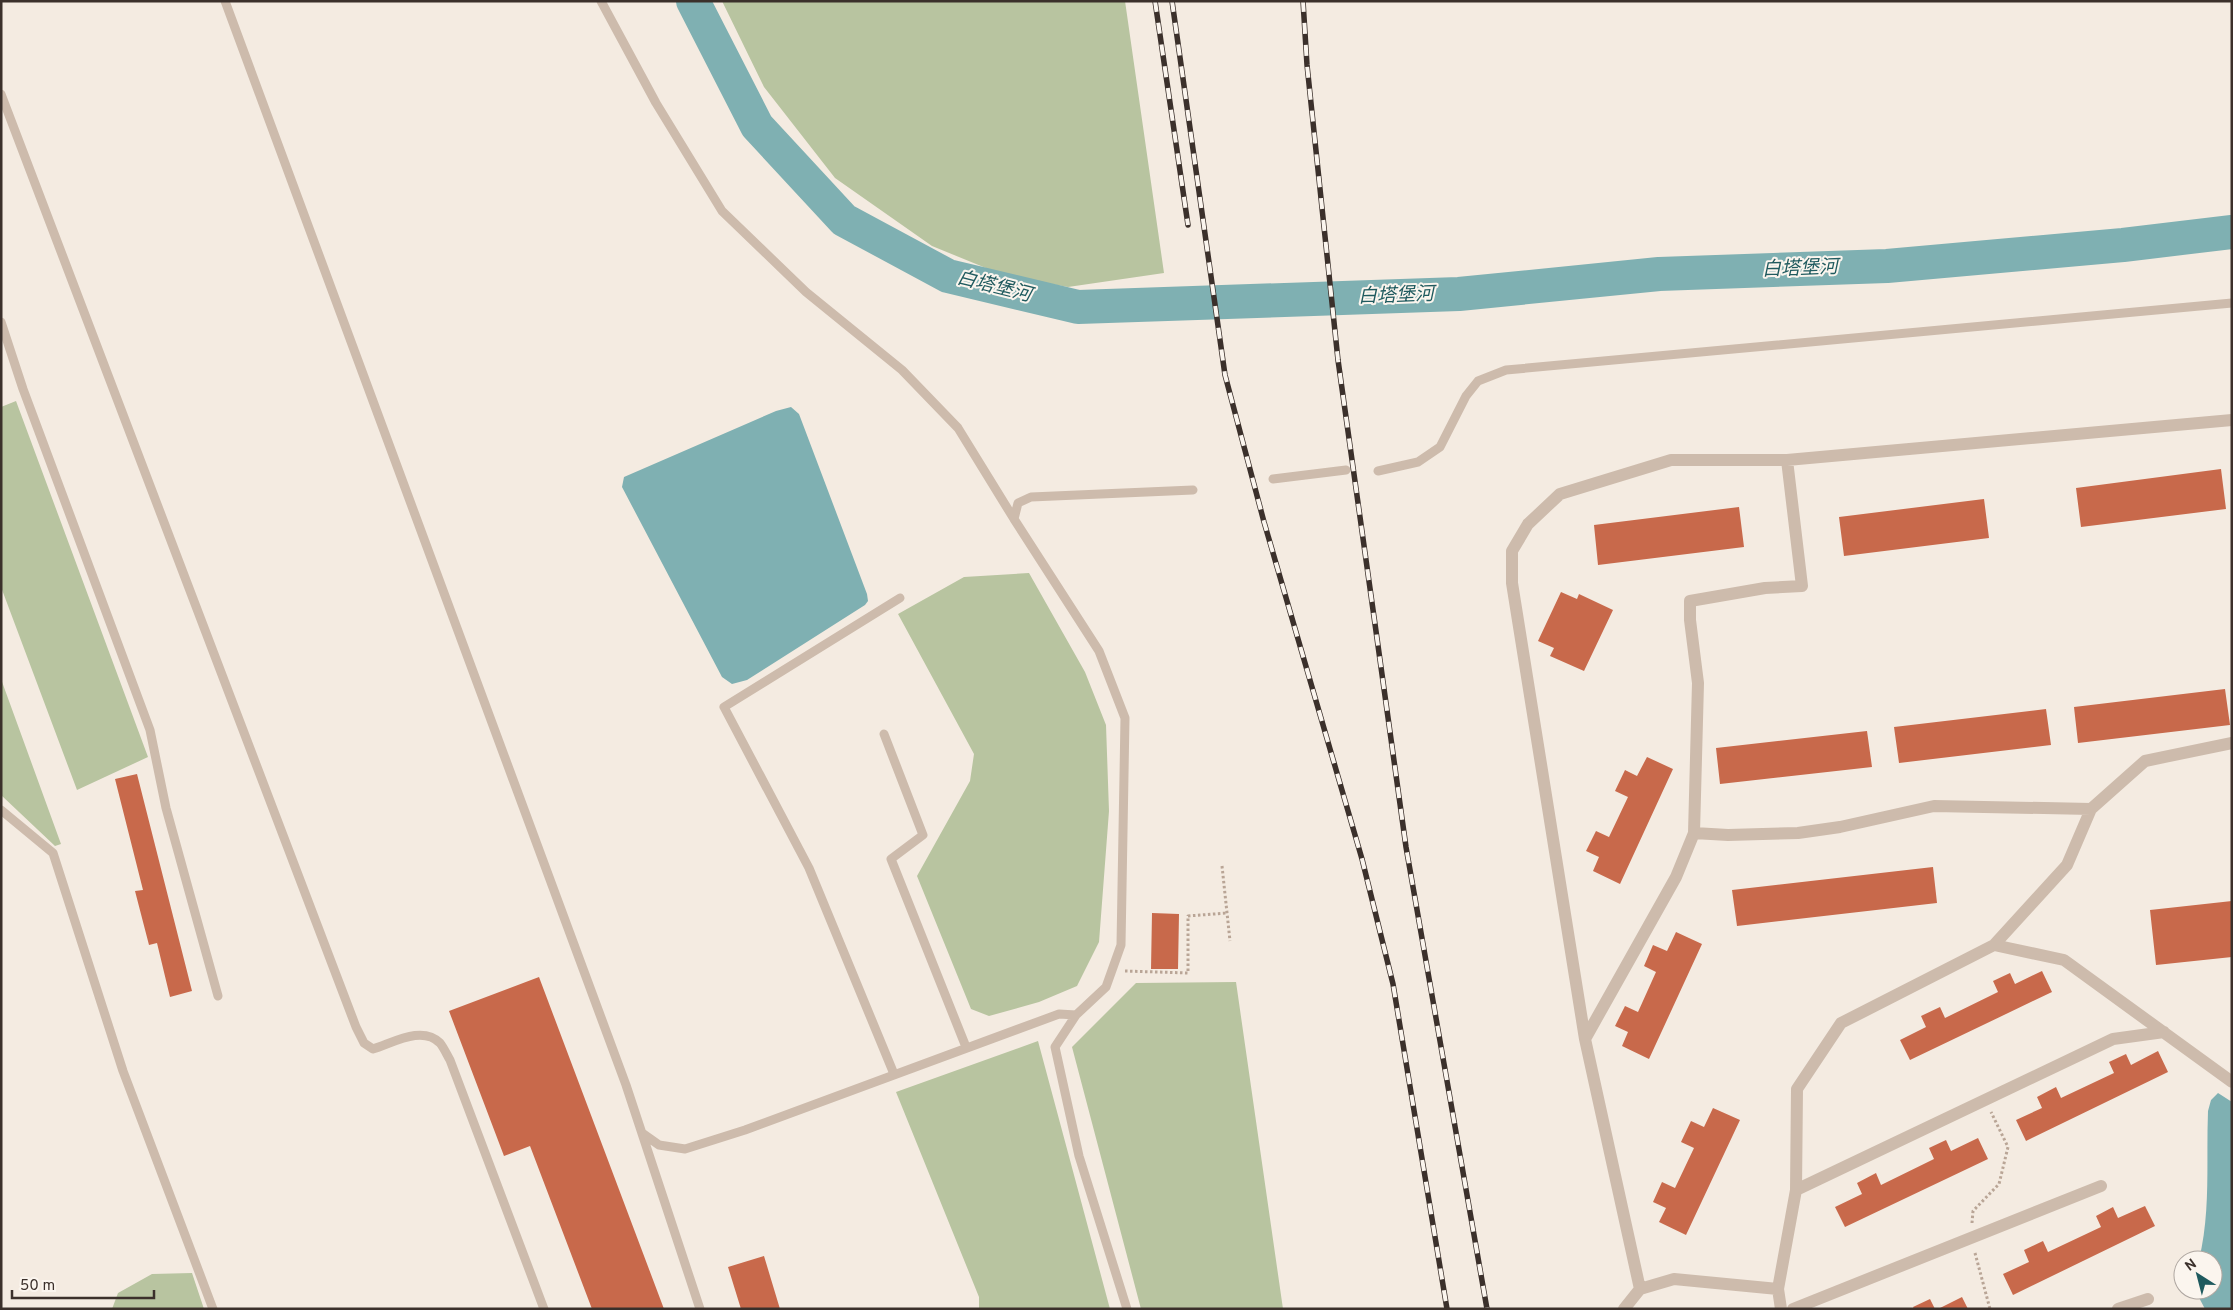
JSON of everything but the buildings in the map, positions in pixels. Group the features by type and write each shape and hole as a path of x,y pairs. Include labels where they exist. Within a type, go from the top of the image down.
{"street":[{"path":"1640,1289 1585,1039 1512,583 1512,551 1528,524 1560,494 1671,460 1787,460 2232,420"},
{"path":"1585,1039 1676,877 1694,833 1698,683 1690,620 1690,602 1765,588 1802,586 1787,460"},
{"path":"1780,1309 1778,1289 1796,1190 1796,1089 1841,1023 1994,945 2067,865 2091,809 2145,761 2232,743"},
{"path":"1694,833 1728,835 1798,832 1840,827 1934,806 2091,809"},
{"path":"1994,945 2064,960 2232,1082"},
{"path":"1796,1190 2113,1038 2164,1032"},
{"path":"1793,1309 2102,1186"},
{"path":"1624,1309 1640,1289 1674,1279 1778,1289"},
{"path":"2118,1309 2148,1299"}],"lane":[{"path":"225,1 626,1085 700,1309"},
{"path":"601,1 656,102 722,211 806,292 902,370 958,428 1014,519 1100,651 1125,718 1121,945 1106,987 1076,1015 1055,1047 1079,1156 1127,1309"},
{"path":"1,94 356,1027 364,1044 373,1049 412,1036 427,1035 439,1043 450,1060 544,1309"},
{"path":"1378,471 1418,462 1440,447 1466,396 1478,381 1506,370 2232,303"},
{"path":"1,322 26,398 150,730 166,808 218,996"},
{"path":"1273,479 1346,470"},
{"path":"1014,519 1018,503 1031,497 1193,490"},
{"path":"894,1074 808,868 724,707 900,598"},
{"path":"884,734 922,835 891,859 966,1047"},
{"path":"1,810 53,853 123,1071 213,1309"},
{"path":"641,1132 659,1145 685,1148 746,1130 1058,1014 1076,1015"}],"path":[{"path":"1222,866 1230,941"},
{"path":"1112,971 1188,973 1188,916 1227,913"},
{"path":"1985,1100 2008,1147 1999,1184 1973,1210 1970,1238 1990,1309"}],"green space":[{"path":"722,1 1125,1 1164,273 1068,287 1003,275 932,246 835,178 764,87"},
{"path":"16,401 148,757 77,790 1,587 1,407"},
{"path":"1029,573 1085,672 1106,725 1109,811 1099,942 1077,986 1039,1002 989,1016 971,1009 917,876 970,781 974,754 898,614 964,577"},
{"path":"1,679 61,844 55,846 1,795"},
{"path":"1236,982 1283,1309 1141,1309 1072,1047 1136,983"},
{"path":"1038,1041 1110,1309 979,1309 979,1297 896,1092"},
{"path":"192,1273 204,1309 112,1309 118,1293 152,1274"}],"water":[{"path":"791,407 799,414 868,601 865,605 747,680 732,684 722,677 622,487 624,477 776,411"},
{"path":"2218,1093 2232,1102 2232,1309 2205,1309 2200,1300 2223,1300 2223,1250 2201,1250 2207,1205 2208,1111 2211,1100"}],"waterway":[{"name":"白塔堡河","path":"693,1 757,126 844,220 948,276 1078,307 1459,294 1659,274 1887,266 2123,245 2232,232"}],"railway":[{"path":"1155,1 1188,225"},
{"path":"1172,1 1225,375 1264,522 1362,859 1393,984 1447,1309"},
{"path":"1303,1 1307,65 1338,360 1406,847 1487,1309"}]}
